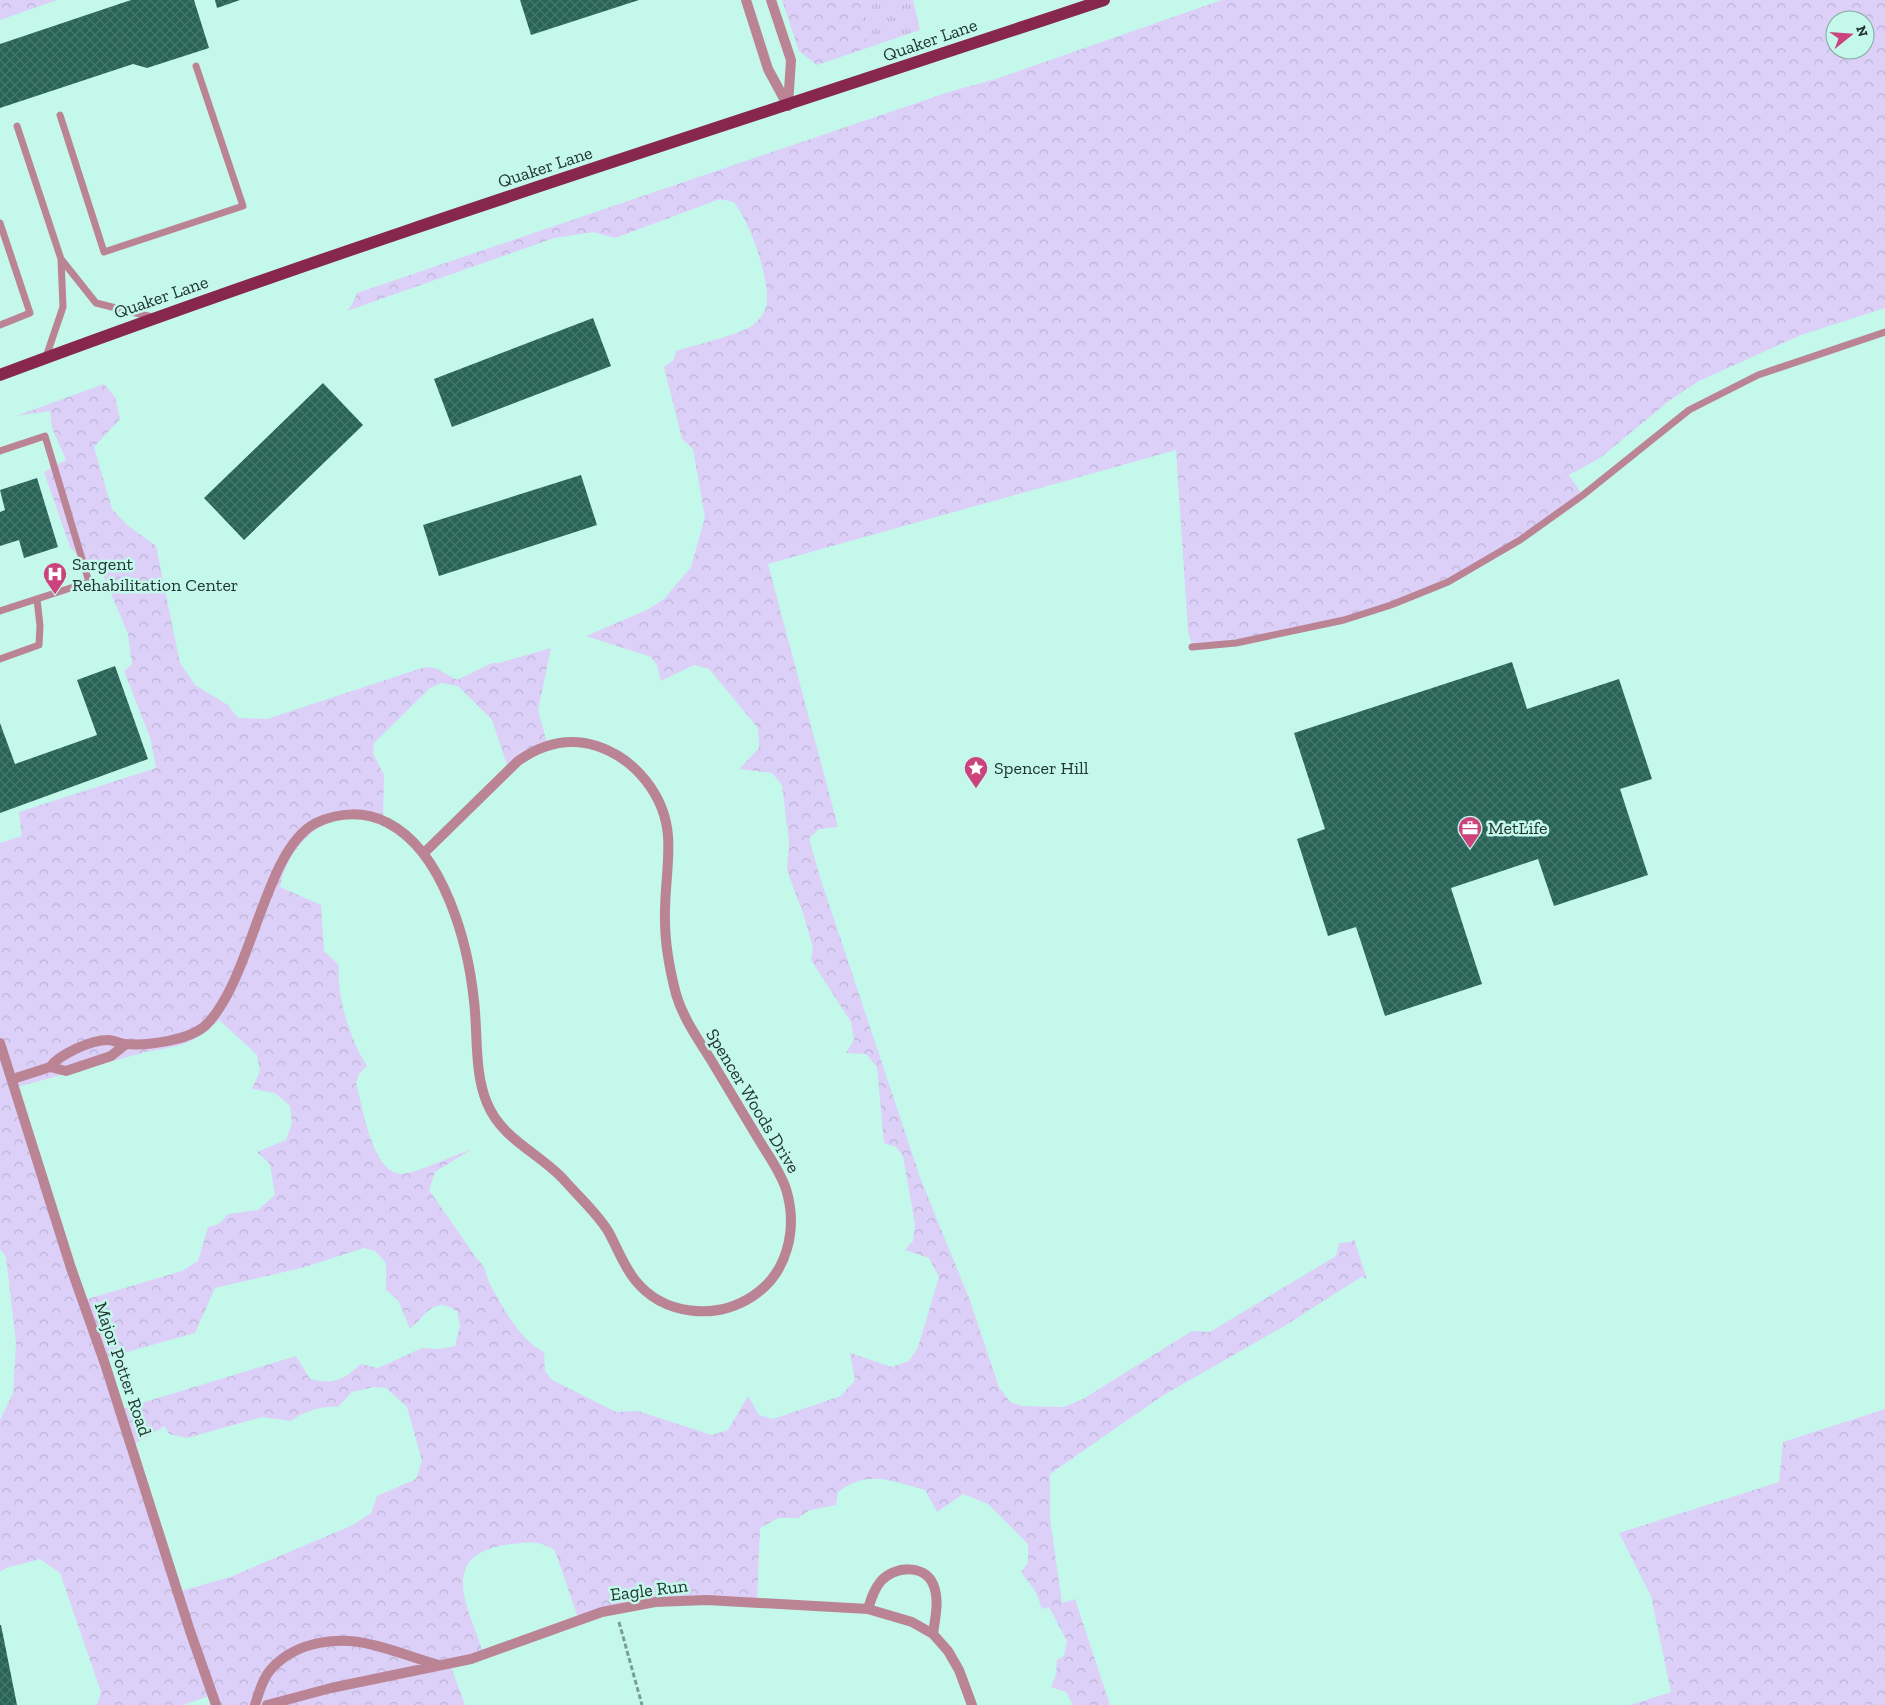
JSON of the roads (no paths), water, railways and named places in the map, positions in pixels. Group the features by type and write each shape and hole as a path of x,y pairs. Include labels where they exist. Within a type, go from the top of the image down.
{"main road":[{"name":"Quaker Lane","path":"0,374 154,318 484,205 1104,0"}],"street":[{"path":"746,0 768,70 788,106"},
{"path":"771,0 791,60 788,106"},
{"name":"Spencer Woods Drive","path":"50,1067 59,1055 106,1040 126,1044 177,1039 198,1031 220,1006 237,975 284,857 298,836 307,829 326,820 347,814 370,815 399,829 424,853 443,886 463,945 474,997 484,1092 492,1113 504,1131 560,1175 606,1228 631,1275 652,1296 678,1308 707,1312 734,1306 759,1292 778,1270 787,1251 791,1230 789,1202 778,1172 688,1023 676,994 665,930 668,836 660,802 648,783 627,762 599,747 572,742 546,746 531,752 518,761 424,853"},
{"name":"Major Potter Road","path":"0,1044 71,1268 105,1364 216,1705"},
{"name":"Spencer Woods Drive","path":"12,1079 50,1067 66,1072 111,1056 126,1044"},
{"path":"868,1609 877,1588 888,1575 905,1570 922,1572 931,1580 935,1590 936,1614 933,1634"},
{"name":"Eagle Run","path":"267,1705 331,1688 472,1659 582,1618 615,1610 655,1602 707,1600 868,1609 902,1618 933,1634 957,1665 972,1705"},
{"path":"255,1705 261,1687 272,1668 289,1654 309,1644 341,1640 372,1644 443,1666"}],"lane":[{"path":"60,115 104,252 243,206 196,66"},
{"path":"17,126 61,259 63,307 46,357"},
{"path":"0,223 30,313 0,325"},
{"path":"61,259 96,303 154,318"},
{"path":"1192,647 1236,643 1295,632 1391,605 1448,582 1520,540 1583,495 1689,410 1758,375 1885,332"},
{"path":"0,452 45,436 89,582 0,612"},
{"path":"0,658 39,645 40,633 37,599"}],"place":[{"name":"Sargent Rehabilitation Center","path":"55,595"},
{"name":"Spencer Hill","path":"976,789"},
{"name":"MetLife","path":"1470,849"}]}
